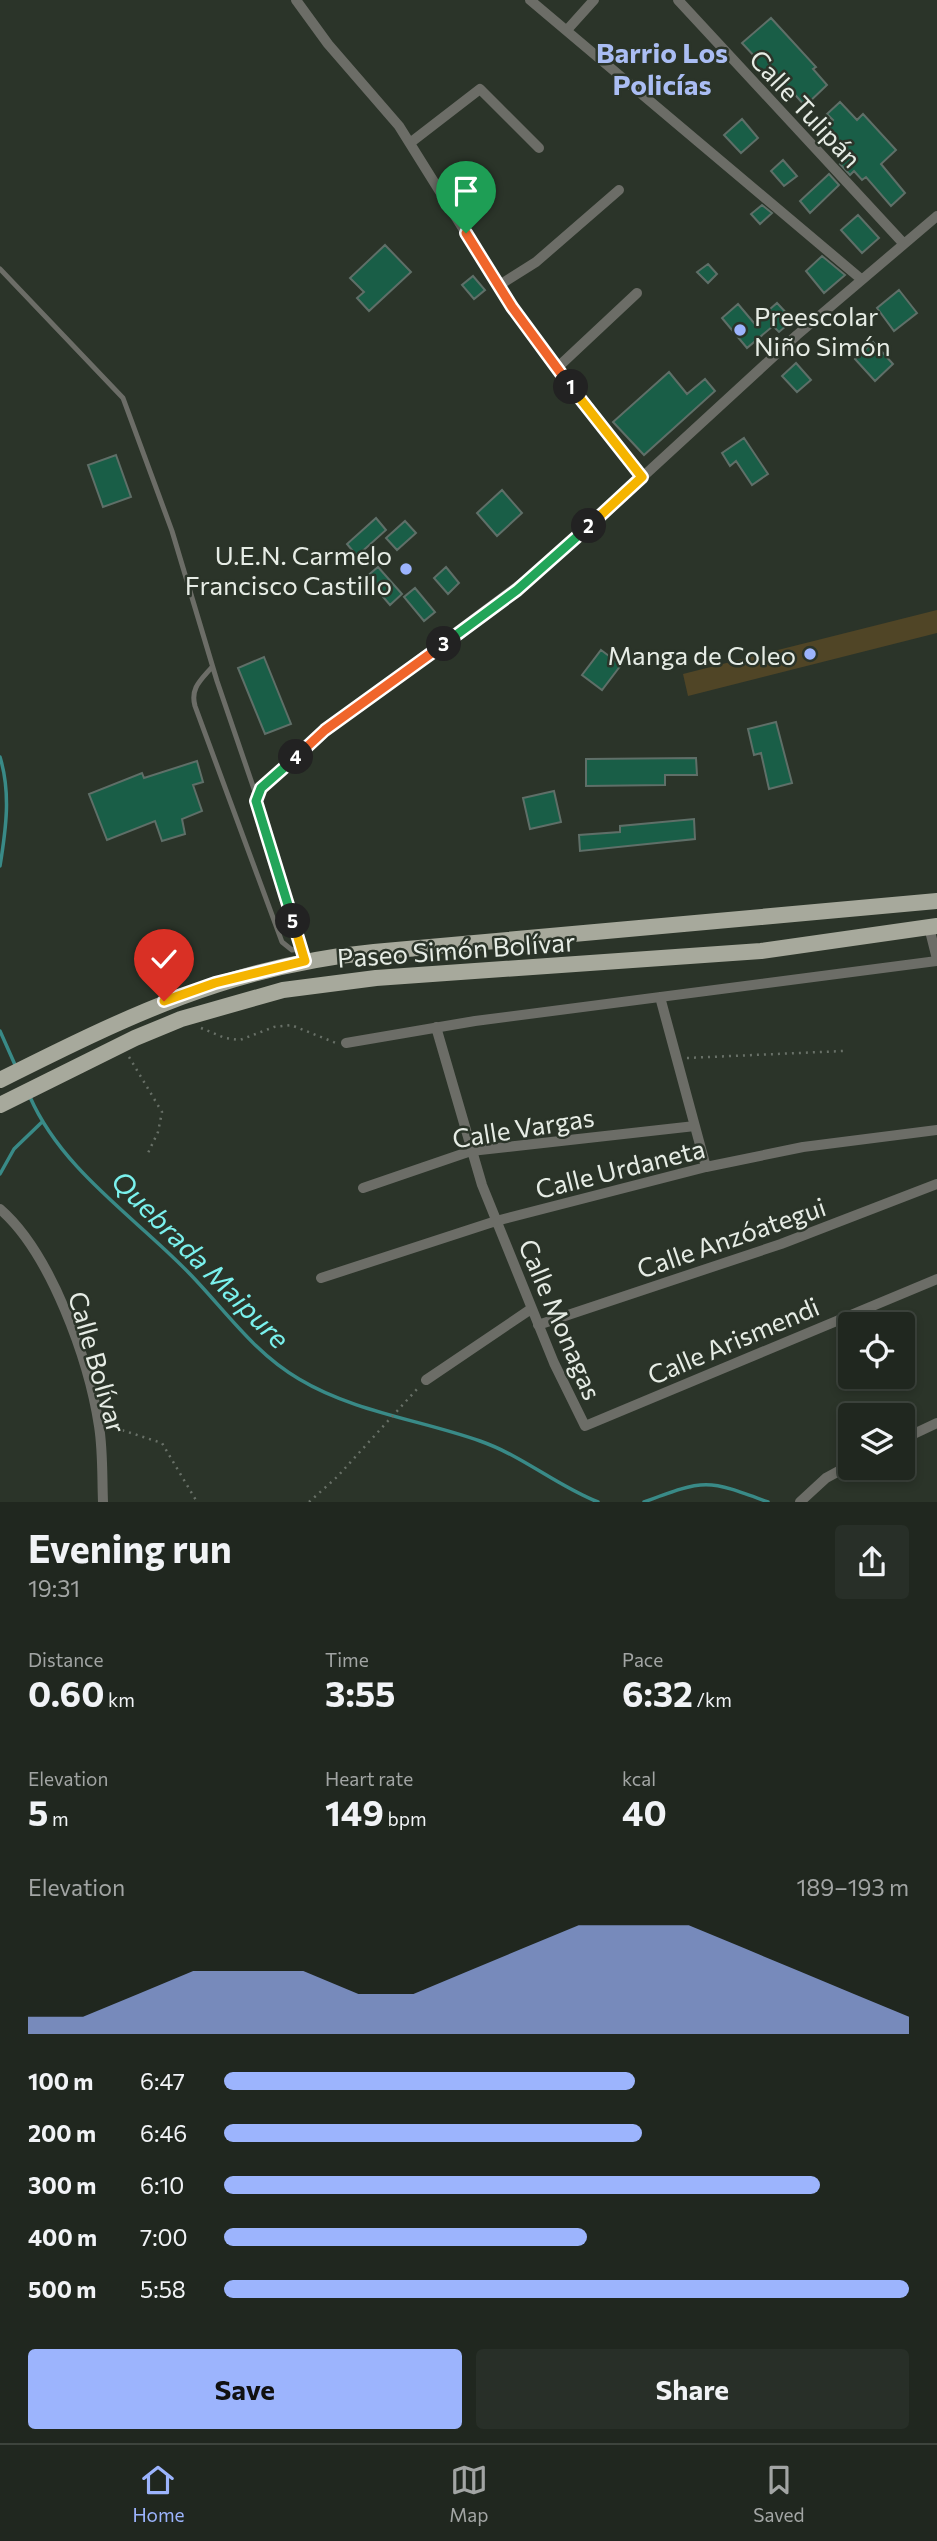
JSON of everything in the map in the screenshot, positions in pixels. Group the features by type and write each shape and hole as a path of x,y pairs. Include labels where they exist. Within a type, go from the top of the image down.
{"main road":[{"name":"Paseo Simón Bolívar","path":"0,1080 190,991 303,955 363,953 937,901"},
{"name":"Paseo Simón Bolívar","path":"6,1102 121,1045 181,1020 242,1000 318,984 506,968 709,956 933,927"}],"street":[{"path":"296,0 410,143 498,286 556,369 642,477"},
{"path":"530,0 861,279"},
{"path":"567,30 594,0"},
{"name":"Calle Tulipán","path":"678,0 904,244"},
{"path":"410,143 480,89 539,148"},
{"path":"498,286 555,246 619,190"},
{"path":"303,955 256,796 325,730 517,590 861,279 937,216"},
{"path":"556,369 637,293"},
{"path":"346,1043 436,1027 937,960 933,927"},
{"path":"660,997 706,1167"},
{"name":"Calle Monagas","path":"436,1027 471,1151 496,1221 538,1325 585,1426"},
{"name":"Calle Vargas","path":"363,1188 471,1151 695,1126"},
{"name":"Calle Urdaneta","path":"321,1278 496,1221 706,1167 803,1147 937,1130"},
{"name":"Calle Anzóategui","path":"538,1325 781,1244 937,1184"},
{"name":"Calle Bolívar","path":"0,1209 24,1238 60,1296 99,1424 103,1502"},
{"name":"Calle Arismendi","path":"585,1426 937,1279"},
{"path":"426,1380 531,1308"},
{"path":"915,1433 937,1423"},
{"path":"800,1502 826,1478 838,1472"}],"lane":[{"path":"0,270 123,398 172,531 212,667 256,796"},
{"path":"212,667 195,687 192,697 282,942 303,955"}],"path":[{"path":"181,1020 233,1040 250,1038 274,1027 291,1025 332,1043 346,1043"},
{"path":"121,1045 162,1112 158,1132 148,1153"},
{"path":"677,1059 843,1051"},
{"path":"309,1502 337,1477 426,1380"},
{"path":"99,1424 138,1433 162,1443 197,1502"}],"shaded area":[{"name":"Manga de Coleo","path":"937,610 937,633 688,696 683,674"}],"building":[{"path":"771,18 816,67 813,69 827,85 805,106 790,89 784,94 769,80 753,63 757,59 742,43"},
{"path":"840,102 857,120 863,114 896,150 881,164 905,193 891,206 866,177 862,180 854,171 850,175 840,164 844,160 829,145 836,139 825,128 833,120 827,114"},
{"path":"742,119 758,138 741,153 724,135"},
{"path":"783,160 797,176 784,186 771,171"},
{"path":"829,174 839,185 810,213 800,201"},
{"path":"762,205 772,213 760,224 751,214"},
{"path":"858,215 879,238 862,253 841,230"},
{"path":"385,245 411,272 369,311 357,298 364,292 350,278"},
{"path":"822,256 845,275 824,293 806,271"},
{"path":"708,264 717,274 708,283 697,272"},
{"path":"473,276 485,290 474,299 462,285"},
{"path":"899,290 917,313 894,331 877,308"},
{"path":"777,303 793,320 779,332 773,326 747,348 722,318 738,304 754,323"},
{"path":"873,342 893,364 875,381 855,359"},
{"path":"796,363 811,380 797,392 782,376"},
{"path":"669,372 687,394 705,379 715,391 644,455 613,422"},
{"path":"744,438 768,474 752,485 736,461 730,466 722,453"},
{"path":"116,455 131,497 103,507 88,465"},
{"path":"502,490 522,513 497,536 477,513"},
{"path":"376,518 386,530 357,556 347,544"},
{"path":"405,521 416,533 397,550 386,538"},
{"path":"378,567 402,594 390,605 366,577"},
{"path":"446,567 459,583 448,594 434,578"},
{"path":"415,588 435,612 424,621 404,597"},
{"path":"601,650 621,665 602,690 582,675"},
{"path":"264,657 291,724 265,734 238,668"},
{"path":"776,722 792,783 769,789 761,753 754,755 748,729"},
{"path":"696,758 697,775 665,775 665,785 586,786 586,759"},
{"path":"197,761 203,782 193,785 202,811 182,819 185,834 162,841 155,821 107,840 89,794 142,773 144,778"},
{"path":"554,791 561,822 530,829 523,798"},
{"path":"694,819 695,839 580,851 579,835 620,832 620,826"}],"waterway":[{"name":"Quebrada Maipure","path":"0,757 6,798 6,825 0,866"},
{"name":"Quebrada Maipure","path":"0,1031 16,1067"},
{"name":"Quebrada Maipure","path":"30,1097 44,1123 80,1170 168,1252 254,1344 283,1368 342,1400 496,1447 598,1502"},
{"path":"0,1174 14,1149 42,1122"},
{"name":"Quebrada Maipure","path":"644,1502 681,1489 706,1485 731,1489 768,1502"}],"place":[{"name":"Preescolar Niño Simón","path":"740,330"},
{"name":"U.E.N. Carmelo Francisco Castillo","path":"406,569"},
{"name":"Manga de Coleo","path":"810,654"}],"district":[{"name":"Barrio Los Policías","path":"662,68"}],"route":[{"path":"164,1001 215,983 305,961 257,804 256,798 261,788 325,730 517,590 642,477 556,369 498,286 466,233"}]}
